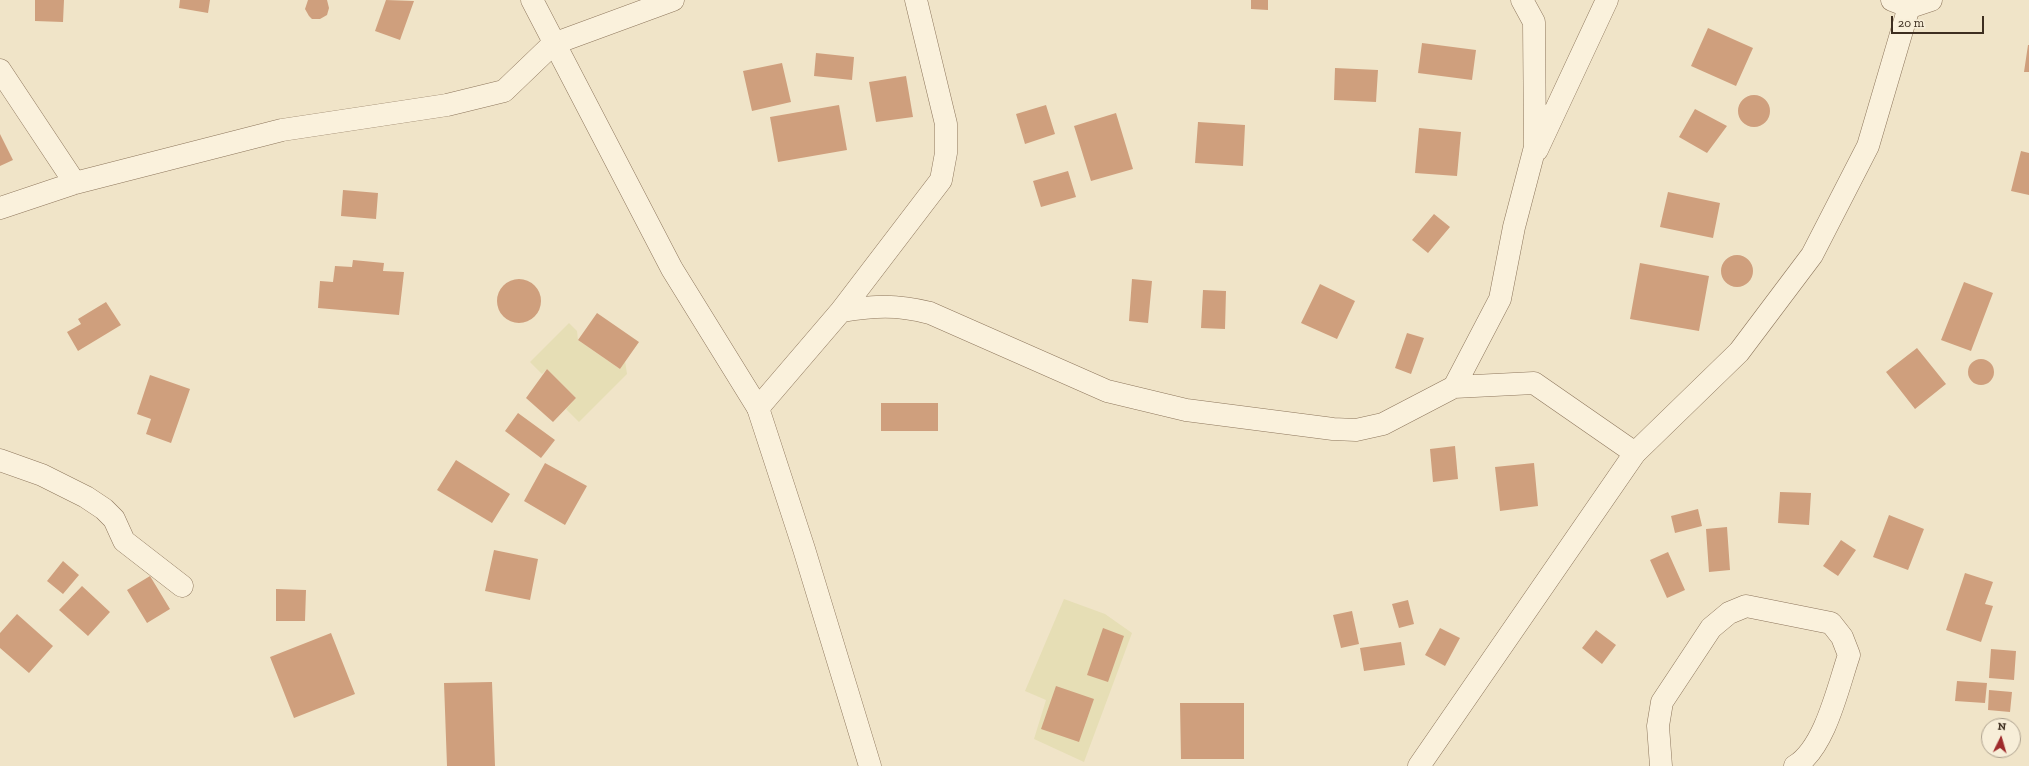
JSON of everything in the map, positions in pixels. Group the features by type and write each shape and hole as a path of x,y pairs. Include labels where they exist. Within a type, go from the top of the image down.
{"street":[{"path":"532,0 672,269 758,408 804,549 870,766"},
{"path":"0,208 75,183 282,130 447,105 504,91 554,44 674,0"},
{"path":"758,408 841,311 941,180 946,153 946,124 916,0"},
{"path":"1454,387 1500,299 1514,227 1535,147 1534,22 1522,0"},
{"path":"1530,164 1607,0"},
{"path":"1419,766 1635,454 1739,352 1812,255 1868,146 1904,2 1931,0"},
{"path":"0,70 75,183"},
{"path":"841,311 879,306 905,307 930,313 1107,391 1186,410 1333,429 1356,430 1383,424 1454,387 1534,383 1635,454"},
{"path":"0,460 42,475 86,497 104,509 114,520 124,541 182,586"},
{"path":"1661,766 1658,726 1662,702 1711,628 1729,613 1746,606 1831,623 1842,637 1849,655 1819,741 1803,761 1795,766"}],"shaded area":[{"path":"569,323 577,331 578,340 620,369 625,361 627,374 579,422 566,409 576,398 547,369 542,374 530,362"},
{"path":"1064,599 1105,614 1132,633 1084,762 1034,739 1046,700 1025,691"}],"building":[{"path":"35,0 64,0 63,22 35,21"},
{"path":"180,0 210,0 208,13 179,8"},
{"path":"308,0 327,0 329,8 327,15 320,19 312,19 305,9"},
{"path":"386,0 414,1 400,40 375,31"},
{"path":"1251,0 1268,0 1268,10 1251,9"},
{"path":"1708,28 1753,48 1736,86 1691,66"},
{"path":"1422,43 1476,50 1472,80 1418,73"},
{"path":"2028,45 2029,72 2024,72"},
{"path":"816,53 854,57 852,80 814,76"},
{"path":"782,63 791,102 752,111 743,71"},
{"path":"1335,68 1378,70 1376,102 1334,100"},
{"path":"906,76 913,117 876,122 869,82"},
{"path":"1751,95 1757,95 1766,99 1770,111 1766,123 1757,127 1751,127 1742,123 1738,114 1738,108 1742,99"},
{"path":"839,105 847,150 778,162 770,117"},
{"path":"1046,105 1055,134 1025,144 1016,114"},
{"path":"1695,109 1727,126 1707,153 1679,137"},
{"path":"1116,113 1133,169 1091,181 1074,126"},
{"path":"1198,122 1245,125 1243,166 1195,163"},
{"path":"1419,128 1461,132 1457,176 1415,173"},
{"path":"0,134 13,160 0,166"},
{"path":"2021,151 2029,153 2029,195 2011,191"},
{"path":"1068,171 1076,197 1041,207 1033,181"},
{"path":"343,190 378,193 376,219 341,216"},
{"path":"1668,192 1720,203 1713,238 1660,227"},
{"path":"1434,214 1450,227 1428,253 1412,240"},
{"path":"1734,255 1740,255 1749,259 1753,271 1749,283 1740,287 1734,287 1725,283 1721,274 1721,268 1725,259"},
{"path":"353,260 384,263 383,271 404,272 399,315 318,308 320,281 333,282 335,266 352,267"},
{"path":"1640,263 1709,276 1699,331 1630,319"},
{"path":"523,279 535,285 540,293 540,309 535,317 527,322 515,323 503,317 498,309 497,297 503,285 511,280"},
{"path":"1132,279 1152,281 1148,323 1129,321"},
{"path":"1964,282 1993,293 1971,351 1941,340"},
{"path":"1320,284 1355,301 1337,339 1301,323"},
{"path":"1203,290 1226,291 1225,329 1201,328"},
{"path":"106,302 121,325 78,351 67,332 81,324 78,319"},
{"path":"597,313 639,342 620,369 578,340"},
{"path":"1407,333 1424,338 1411,374 1395,368"},
{"path":"1917,348 1946,384 1915,409 1886,372"},
{"path":"1981,359 1990,363 1994,372 1990,381 1981,385 1972,381 1968,372 1972,363"},
{"path":"547,369 576,398 553,422 526,398"},
{"path":"150,375 190,389 171,443 146,434 151,419 137,414"},
{"path":"881,403 938,403 938,431 881,431"},
{"path":"518,413 555,440 541,458 505,431"},
{"path":"1455,446 1458,479 1433,482 1430,449"},
{"path":"456,460 510,494 492,523 437,490"},
{"path":"545,463 587,486 565,525 524,501"},
{"path":"1534,463 1538,506 1500,511 1495,467"},
{"path":"1780,492 1811,493 1809,525 1778,523"},
{"path":"1698,509 1702,526 1675,533 1671,516"},
{"path":"1889,515 1924,529 1908,570 1873,557"},
{"path":"1727,527 1730,570 1709,572 1706,529"},
{"path":"1841,540 1856,550 1838,576 1823,566"},
{"path":"494,550 538,559 530,600 485,591"},
{"path":"1668,552 1685,590 1667,598 1650,560"},
{"path":"63,561 79,575 63,594 47,581"},
{"path":"1965,573 1993,582 1985,604 1993,606 1981,642 1946,630"},
{"path":"150,576 170,609 147,623 127,590"},
{"path":"82,586 110,612 88,636 59,610"},
{"path":"276,589 306,590 305,621 276,621"},
{"path":"1408,600 1414,624 1399,628 1392,604"},
{"path":"1352,611 1359,644 1341,648 1333,615"},
{"path":"17,614 53,646 29,673 0,648 0,633"},
{"path":"1103,628 1124,636 1108,682 1087,675"},
{"path":"1440,628 1460,638 1445,666 1425,655"},
{"path":"1596,630 1616,645 1602,664 1582,648"},
{"path":"331,633 355,694 294,718 270,657"},
{"path":"1401,642 1405,665 1364,671 1360,648"},
{"path":"1991,649 2016,651 2014,680 1989,678"},
{"path":"1957,681 1987,683 1985,703 1955,701"},
{"path":"492,682 495,766 447,766 444,683"},
{"path":"1056,686 1094,699 1079,742 1041,729"},
{"path":"1989,690 2012,692 2010,712 1988,710"},
{"path":"1180,703 1244,703 1244,759 1181,759"}]}
